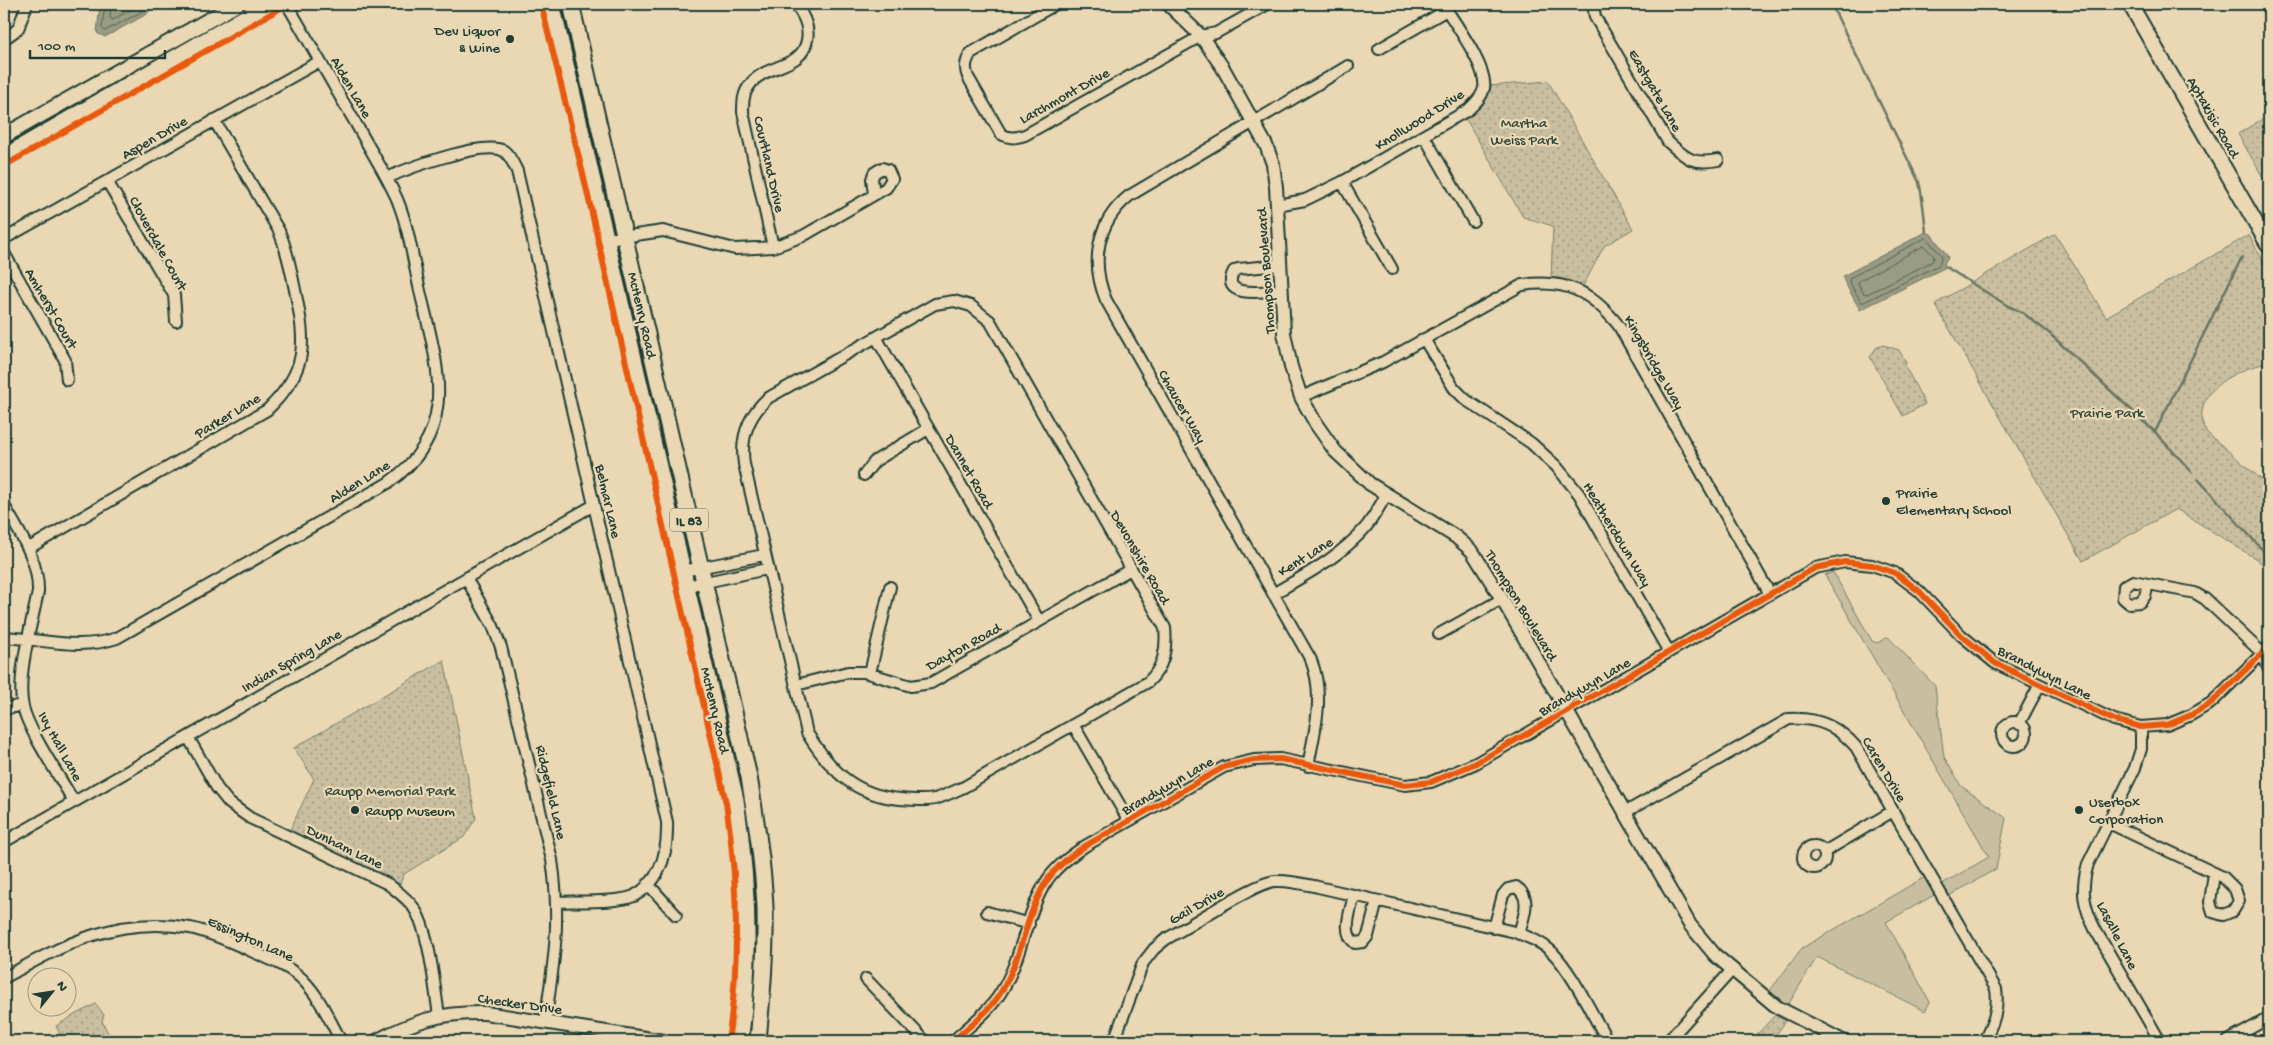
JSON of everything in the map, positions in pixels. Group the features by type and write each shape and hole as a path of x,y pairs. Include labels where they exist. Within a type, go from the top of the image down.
{"main road":[{"path":"4,136 237,4"},
{"path":"4,156 267,4"},
{"name":"McHenry Road","path":"552,4 723,740 741,832 746,880 747,943 740,1041"},
{"name":"McHenry Road","path":"571,4 749,777 759,841 765,907 765,941 758,1041"},
{"name":"Aptakisic Road","path":"2130,4 2269,246"}],"street":[{"path":"4,39 18,29 27,4"},
{"name":"Alden Lane","path":"4,637 29,638 81,646 101,644 117,638 388,483 420,453 430,434 439,400 438,367 404,218 387,178 287,4"},
{"name":"Courtland Drive","path":"773,247 742,112 743,100 749,85 757,77 796,59 805,48 808,29 795,4"},
{"name":"Larchmont Drive","path":"1056,4 972,53 968,58 965,70 968,77 1001,134 1006,137 1013,139 1025,135 1201,36"},
{"name":"Thompson Boulevard","path":"1168,4 1201,36 1254,121 1266,145 1272,164 1277,205 1286,341 1290,367 1301,397 1316,424 1335,450 1370,484 1456,537 1472,551 1502,599 1690,925 1715,955 1777,1007 1840,1041"},
{"path":"1201,36 1216,33 1268,4"},
{"name":"Eastgate Lane","path":"1592,4 1595,17 1668,142 1680,152 1701,163 1718,160"},
{"path":"1379,49 1445,7"},
{"name":"Knollwood Drive","path":"1277,205 1305,200 1342,182 1468,110 1480,98 1484,88 1484,78 1445,7"},
{"name":"Aspen Drive","path":"4,239 320,61"},
{"name":"Chaucer Way","path":"1308,766 1320,706 1318,676 1312,660 1106,300 1100,287 1097,262 1099,239 1107,222 1120,204 1254,121 1348,66"},
{"name":"Parker Lane","path":"28,548 267,410 284,394 297,370 302,353 303,328 287,250 279,231 214,120"},
{"path":"1424,136 1474,221"},
{"name":"Belmar Lane","path":"387,178 420,164 493,147 504,151 517,171 667,822 668,841 665,858 659,872 634,896 615,899 557,902"},
{"name":"Cloverdale Court","path":"107,181 174,295 176,321"},
{"path":"1342,182 1392,269"},
{"path":"608,239 625,235 663,231 735,249 773,247 803,236 874,194"},
{"name":"Amherst Court","path":"4,253 65,360 66,380"},
{"path":"1281,265 1238,268 1234,271 1231,280 1233,287 1237,291 1282,290"},
{"name":"Kingsbridge Way","path":"1301,397 1383,362 1506,292 1522,285 1542,282 1562,284 1595,299 1619,326 1770,594"},
{"name":"Devonshire Road","path":"945,302 964,303 984,314 990,321 1165,628 1167,644 1159,669 1140,687 964,787 935,799 880,798 856,788 838,774 807,733 767,569 742,453 744,433 752,415 768,398 876,337 935,304 945,302"},
{"name":"Dannet Road","path":"876,337 1039,621"},
{"name":"Heatherdown Way","path":"1424,339 1454,388 1466,400 1531,443 1556,466 1579,494 1670,652"},
{"path":"864,475 875,461 928,429"},
{"name":"Kent Lane","path":"1273,594 1329,561 1347,547 1367,525 1387,494"},
{"name":"Ivy Hall Lane","path":"4,505 28,548 38,580 38,592 23,674 22,705 34,731 74,802"},
{"name":"Indian Spring Lane","path":"4,842 594,505"},
{"path":"687,586 702,575 764,555"},
{"name":"Brandywyn Lane","path":"953,1041 1000,994 1020,953 1035,905 1048,879 1066,860 1085,846 1224,767 1254,760 1280,759 1405,785 1431,782 1476,763 1815,568 1845,562 1872,565 1895,573 1919,591 1961,635 1995,663 2114,720 2141,727 2167,724 2191,715 2211,703 2266,650"},
{"path":"683,570 702,575 767,569"},
{"name":"Dayton Road","path":"796,685 848,672 870,673 911,686 931,683 1132,569"},
{"name":"Ridgefield Lane","path":"466,578 493,626 501,647 552,860 557,902 556,943 545,1022"},
{"path":"2148,584 2195,593 2206,599 2266,650 2269,670"},
{"path":"870,673 890,587"},
{"path":"1438,634 1502,599"},
{"path":"2019,724 2040,686"},
{"path":"4,709 22,705"},
{"name":"Caren Drive","path":"1624,813 1789,719 1806,718 1832,726 1844,734 1856,746 1996,989 1998,1004 1995,1019 1984,1041"},
{"path":"1074,726 1129,821"},
{"name":"Lasalle Lane","path":"2141,727 2142,748 2136,768 2088,864 2084,878 2083,895 2087,913 2160,1041"},
{"name":"Dunham Lane","path":"188,737 217,788 229,803 250,818 388,884 405,896 415,910 422,927 439,1015"},
{"path":"1824,852 1893,811"},
{"path":"2109,823 2214,873"},
{"name":"Gail Drive","path":"1114,1041 1142,963 1154,949 1166,939 1256,888 1274,881 1288,881 1354,895 1519,934 1536,940 1552,952 1564,968 1608,1041"},
{"path":"648,884 676,915"},
{"path":"1494,928 1503,895 1508,889 1516,887 1524,892 1527,899 1519,934"},
{"path":"1354,895 1347,931 1350,940 1355,943 1363,942 1368,936 1377,901"},
{"path":"987,912 1029,924"},
{"name":"Essington Lane","path":"4,978 56,948 85,936 125,926 155,925 190,928 221,938 262,956 287,968 303,979 315,994 341,1041"},
{"path":"1668,1041 1732,970"},
{"path":"866,979 926,1041"},
{"name":"Checker Drive","path":"376,1041 406,1026 439,1015 485,1013 664,1041"},
{"path":"2228,1041 2269,1018"}],"green space":[{"name":"Martha Weiss Park","path":"1548,81 1633,229 1604,246 1583,286 1551,279 1553,226 1523,217 1464,116 1486,94 1489,86"},
{"path":"2269,115 2269,188 2238,134"},
{"name":"Prairie Park","path":"2055,234 2106,317 2249,235 2269,272 2269,363 2243,370 2218,384 2209,394 2203,405 2202,418 2206,432 2269,486 2269,570 2258,560 2176,509 2083,561 1935,304"},
{"path":"1883,345 1899,350 1906,363 1905,366 1925,404 1903,416 1870,357 1876,348"},
{"path":"1833,572 1872,641 1877,643 1888,637 1935,686 1944,757 1961,786 2006,818 1996,869 1949,896 1942,884 1989,857 1825,575"},
{"name":"Raupp Memorial Park","path":"444,660 476,818 464,837 404,874 400,884 289,832 314,779 294,748"},
{"path":"1925,877 1936,894 1886,922 1930,1002 1925,1011 1817,957 1788,1005 1769,992 1802,948"},
{"path":"96,1004 104,1015 102,1021 109,1035 108,1041 76,1041 62,1038 56,1026 69,1018 78,1018 78,1013"},
{"path":"1775,1015 1786,1021 1771,1041 1751,1041"}],"water":[{"path":"100,4 153,4 147,14 105,37 97,33"},
{"path":"1926,232 1931,234 1947,255 1948,258 1944,263 1946,267 1860,310 1843,276"}],"waterway":[{"path":"1831,4 1919,182 1926,232"},
{"path":"2155,432 2242,257"},
{"path":"1946,267 2008,306 2023,313 2049,333 2155,432 2191,471"},
{"path":"2198,479 2269,557"}],"cycle path":[{"path":"4,166 288,4"},
{"path":"541,4 583,174 726,803 733,862 736,922 734,982 728,1041"},
{"path":"953,1041 985,1012 1001,992 1014,964 1040,892 1056,869 1085,846 1224,767 1254,760 1280,759 1405,785 1431,782 1476,763 1815,568 1845,562 1872,565 1895,573 1919,591 1961,635 1995,663 2114,720 2141,727 2167,725 2191,715 2211,703 2269,647"}],"place":[{"name":"Dev Liquor & Wine","path":"510,39"},
{"name":"Prairie Elementary School","path":"1886,501"},
{"name":"Raupp Museum","path":"355,810"},
{"name":"Userbox Corporation","path":"2079,810"}]}
